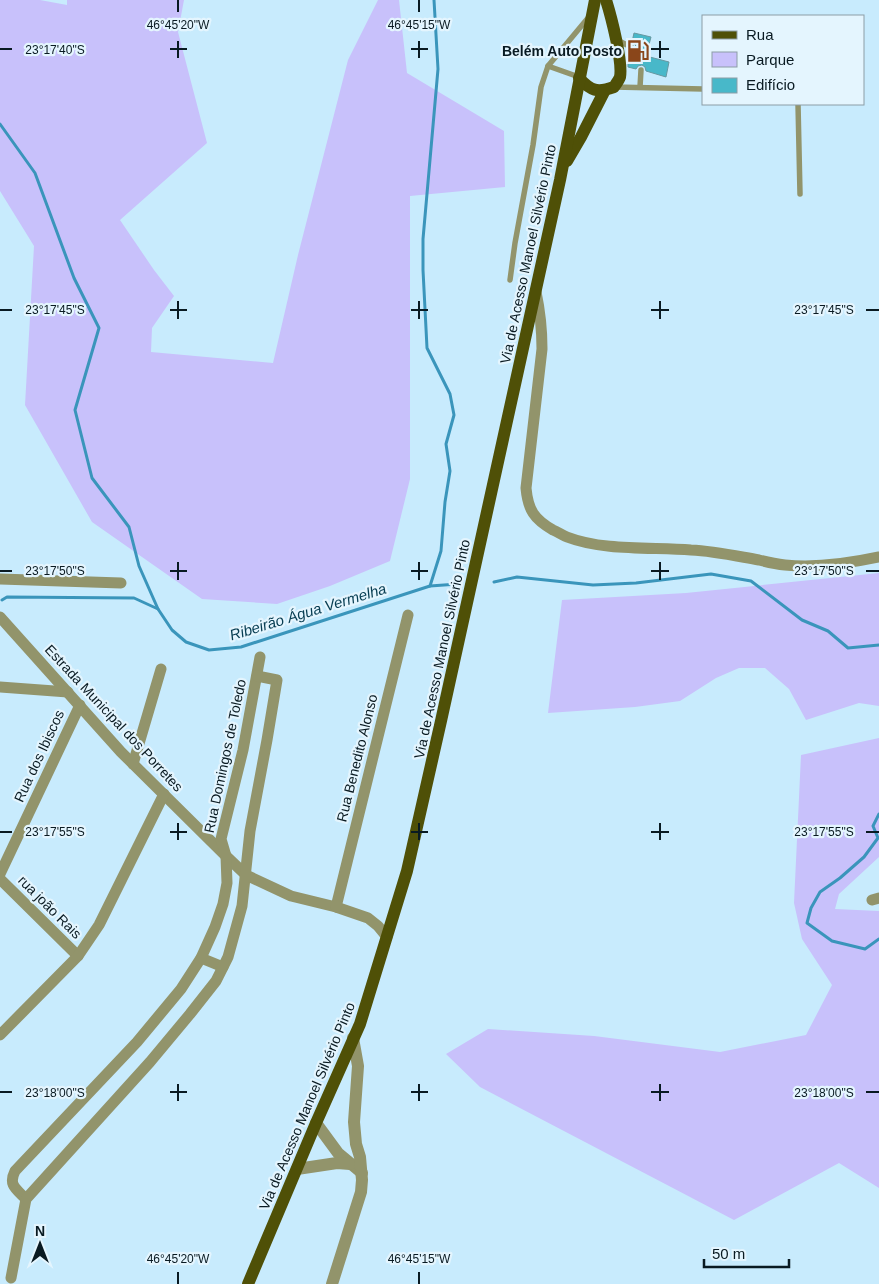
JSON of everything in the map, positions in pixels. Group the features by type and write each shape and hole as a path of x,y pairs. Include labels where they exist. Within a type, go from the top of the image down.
{"main road":[{"path":"562,170 610,89 620,78 615,39 606,0"},
{"name":"Via de Acesso Manoel Silvério Pinto","path":"248,1284 360,1024 407,871 536,292 562,170 593,6"},
{"path":"579,78 587,86 596,90 610,89"}],"street":[{"path":"536,292 540,312 542,349 526,488 527,501 531,511 538,520 566,537 596,545 692,550 799,566 879,558"},
{"path":"0,580 121,583"},
{"name":"Rua Benedito Alonso","path":"336,907 408,615"},
{"name":"Estrada Municipal dos Porretes","path":"0,617 121,752 246,874 291,896 336,907 368,918 387,937"},
{"name":"Rua Domingos de Toledo","path":"257,676 277,680 250,831 240,914 228,957 216,981 190,995 137,1042 15,1171 12,1180 13,1186 26,1199 150,1062 190,995 201,958 216,926 223,904 227,883 226,856 221,839 243,750 260,657"},
{"path":"133,764 161,669"},
{"path":"0,687 68,692"},
{"name":"Rua dos Ibiscos","path":"0,874 80,705"},
{"path":"0,1035 78,956 99,925 164,794"},
{"name":"rua joão Rais","path":"0,879 78,956"},
{"path":"201,958 223,967"},
{"path":"332,1284 361,1192 362,1173 354,1122 358,1066 353,1038"},
{"path":"316,1123 338,1153 362,1173"},
{"path":"297,1169 337,1163 350,1164"},
{"path":"11,1278 26,1199"}],"lane":[{"path":"510,280 541,87 548,66 593,6"},
{"path":"615,39 631,46"},
{"path":"548,66 579,78"},
{"path":"640,88 641,70"},
{"path":"610,89 702,89"},
{"path":"798,105 800,194"}],"green space":[{"path":"0,0 40,0 67,5 67,0 184,0 178,32 207,143 120,220 174,296 152,328 151,352 273,363 298,255 348,60 378,0 399,0 407,73 504,131 505,187 410,196 410,479 390,561 330,586 277,604 202,599 92,522 25,405 34,246 0,191"},
{"path":"879,573 879,706 859,703 806,720 789,689 765,668 739,668 716,678 680,701 635,707 548,713 562,600 686,593"},
{"path":"879,738 879,857 839,894 835,909 879,911 879,1188 839,1163 734,1220 480,1087 446,1054 488,1029 594,1036 720,1052 806,1035 832,985 802,939 794,903 801,755"}],"building":[{"name":"Belém Auto Posto","path":"634,33 651,37 646,56 669,62 666,77 646,71 642,65 636,69 628,67 630,51 634,51 636,47 632,42"}],"waterway":[{"path":"430,586 441,551 445,502 450,471 446,444 454,415 450,394 427,348 423,270 423,239 438,69 434,0"},
{"path":"0,124 35,173 74,278 99,328 75,410 92,478 129,527 139,566 158,609"},
{"name":"Ribeirão Água Vermelha","path":"494,582 517,577 593,585 636,583 711,574 751,581 802,620 828,631 848,648 879,645"},
{"name":"Ribeirão Água Vermelha","path":"2,600 7,597 134,598 158,609 172,630 186,642 209,650 241,647 430,586 458,584"},
{"name":"Ribeirão Água Vermelha","path":"879,814 873,826 878,838 864,857 820,892 811,908 807,923 832,941 865,949 879,939"}],"place":[{"name":"Belém Auto Posto","path":"638,51"}]}
